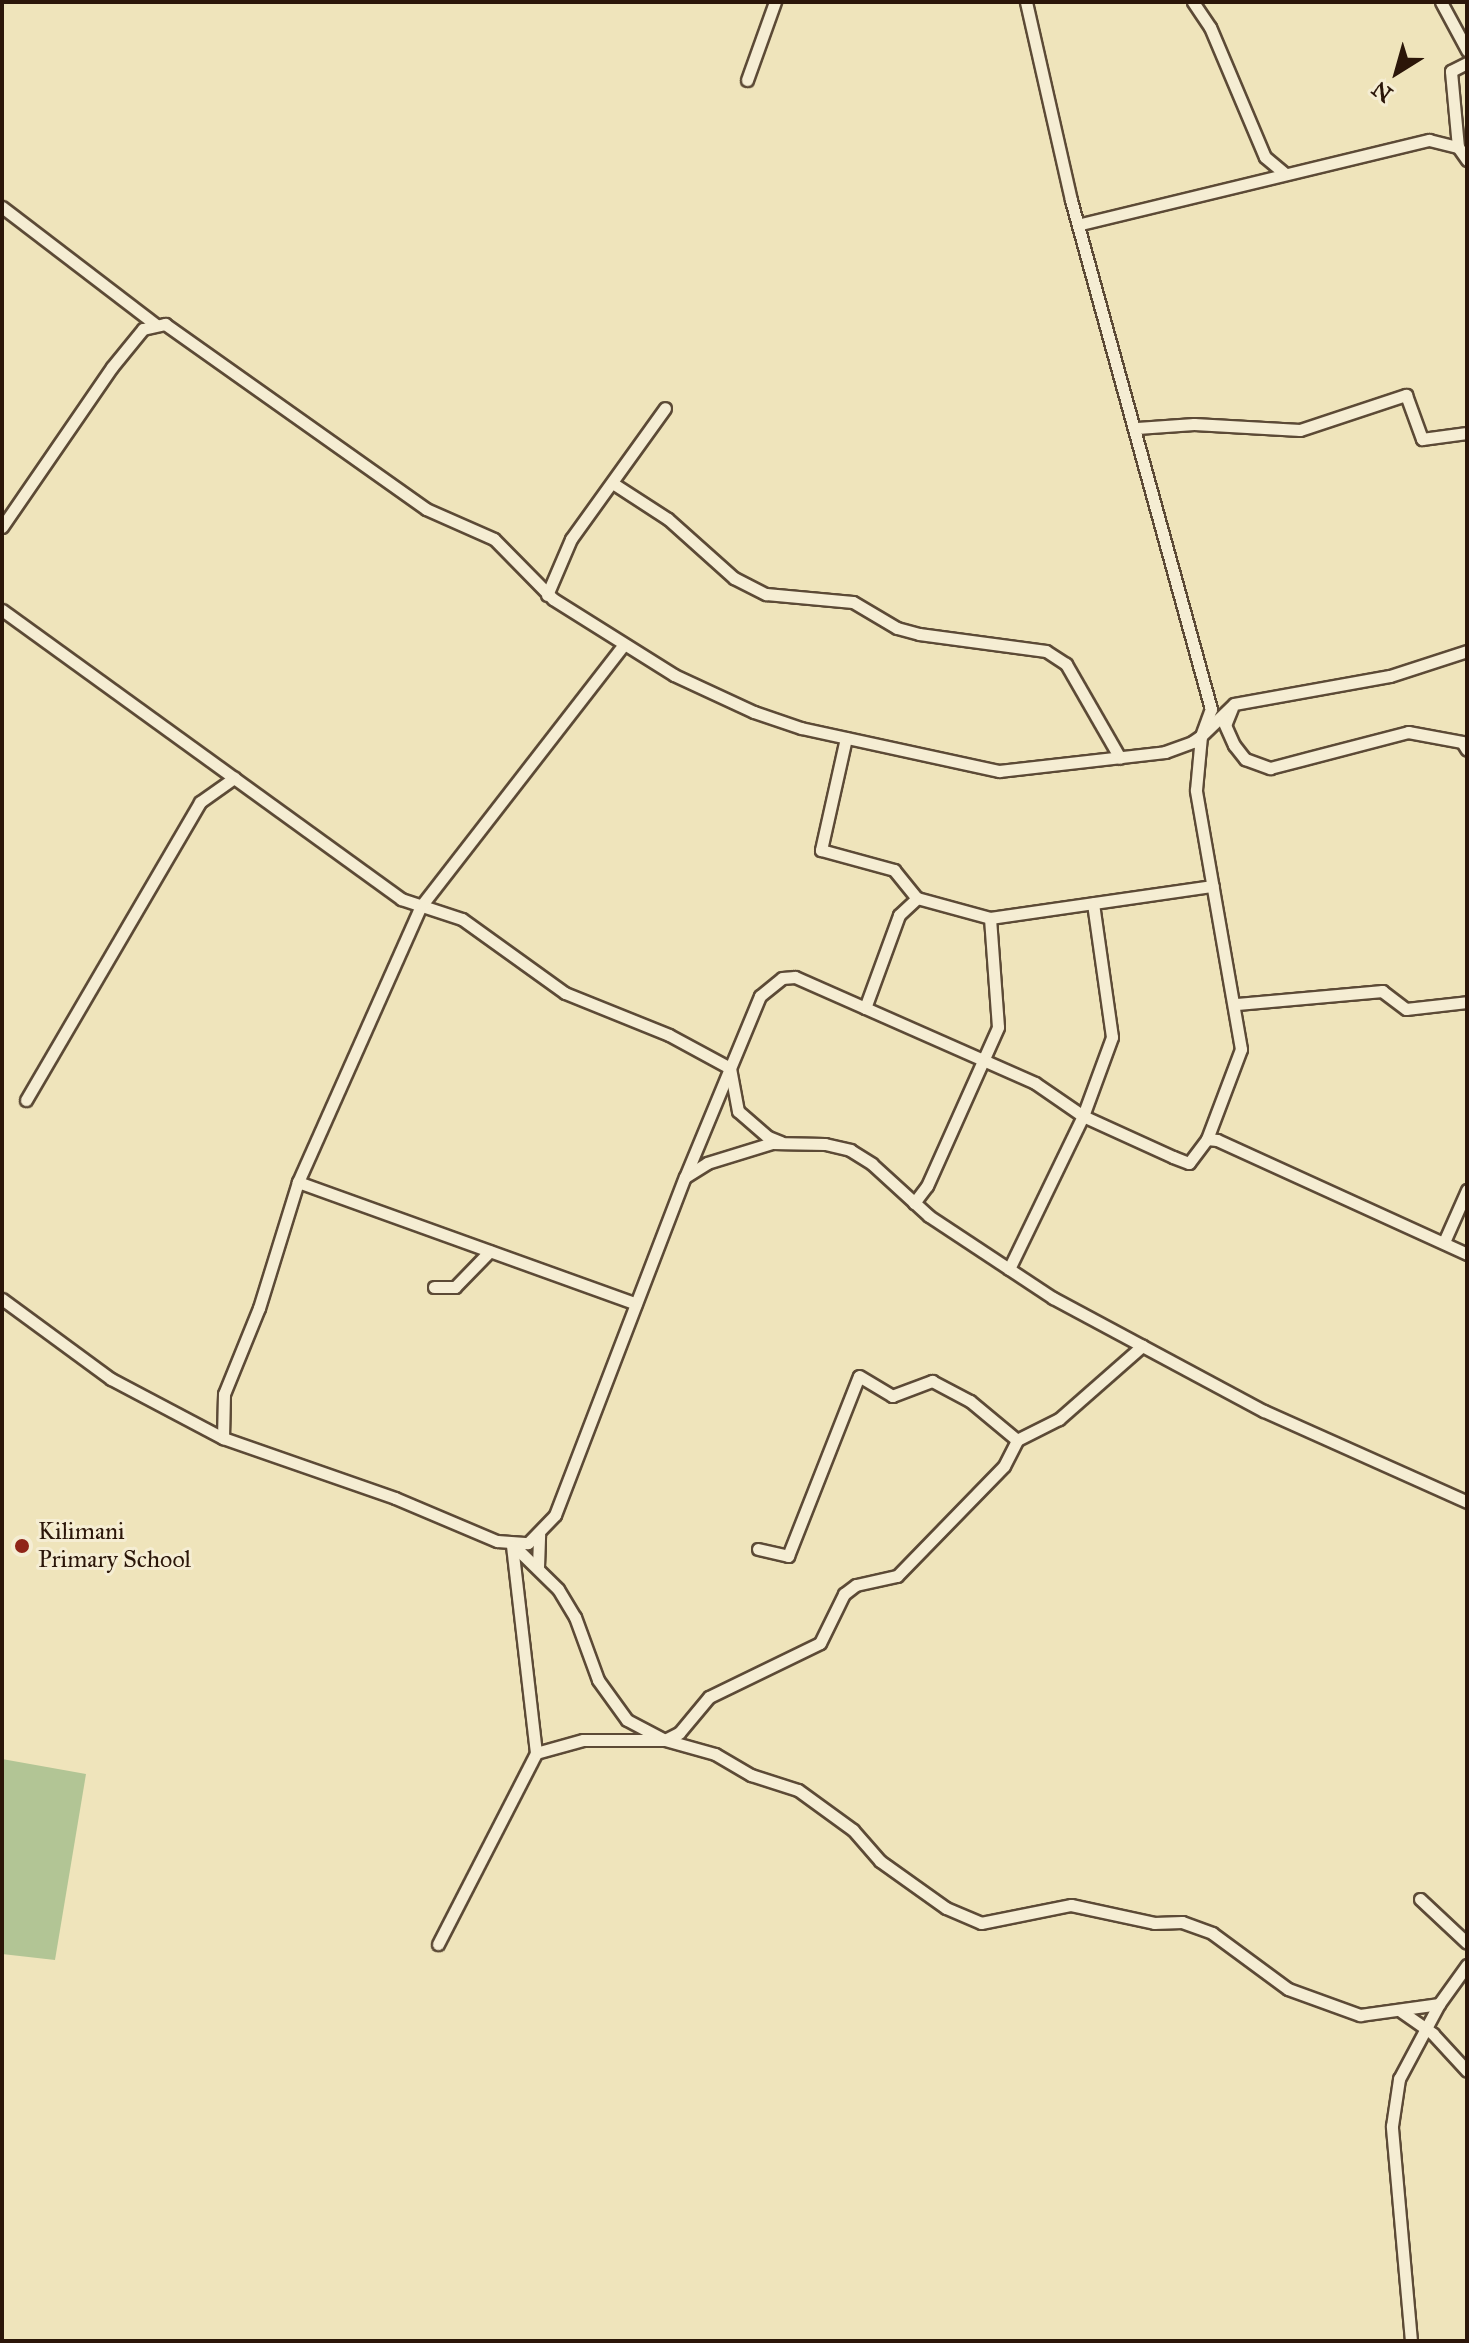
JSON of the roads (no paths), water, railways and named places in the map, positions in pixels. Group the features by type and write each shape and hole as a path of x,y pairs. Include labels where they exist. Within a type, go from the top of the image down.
{"street":[{"path":"747,80 775,2"},
{"path":"512,1544 528,1543 555,1515 585,1445 685,1177 760,996 782,978 795,977 1035,1083 1083,1116 1189,1163 1207,1139 1241,1049 1237,1004 1196,790 1201,736 1211,709 1081,224 1026,2"},
{"path":"1193,2 1210,27 1265,157 1284,173"},
{"path":"1441,2 1467,50"},
{"path":"1467,63 1451,71 1458,147 1467,160"},
{"path":"1081,224 1429,140 1458,147"},
{"path":"2,207 155,324 183,335 426,509 494,539 547,595 674,675 754,712 846,738 999,771 1165,752 1201,736 1234,704 1390,676 1467,651"},
{"path":"2,527 104,377 143,329 155,324"},
{"path":"1137,428 1194,424 1300,430 1406,395 1422,439 1467,433"},
{"path":"547,595 571,539 614,484 665,408"},
{"path":"614,484 668,519 734,578 766,594 853,602 897,628 919,634 1046,651 1066,664 1120,758"},
{"path":"2,610 401,899 462,919 565,993 669,1035 730,1068"},
{"path":"223,1438 224,1394 259,1308 298,1182 421,906 624,644"},
{"path":"1234,704 1225,725 1234,745 1245,759 1270,768 1408,732 1462,742 1467,750"},
{"path":"846,738 821,850 894,870 917,898 990,918 1213,886"},
{"path":"26,1100 200,802 234,778"},
{"path":"865,1008 899,915 917,898"},
{"path":"1009,1269 1083,1116 1112,1037 1093,903"},
{"path":"914,1203 985,1061 998,1027 990,918"},
{"path":"1237,1004 1382,991 1406,1009 1467,1002"},
{"path":"730,1068 738,1111 768,1137 785,1143 850,1150 914,1203 1009,1269 1142,1346 1264,1411 1467,1502"},
{"path":"1207,1139 1229,1144 1467,1254"},
{"path":"685,1177 707,1163 785,1143"},
{"path":"298,1182 636,1304"},
{"path":"1444,1242 1467,1190"},
{"path":"434,1287 455,1287 485,1252"},
{"path":"2,1299 111,1379 223,1438 512,1544 538,1567 575,1617 610,1701 627,1720 665,1740 715,1754 751,1775 798,1790 916,1887 981,1923 1071,1905 1154,1923 1182,1922 1212,1933 1288,1989 1360,2015 1402,2012 1439,2004"},
{"path":"536,1753 583,1740 665,1740 679,1733 709,1697 820,1643 844,1594 856,1585 897,1576 1004,1466 1017,1440 1059,1419 1142,1346"},
{"path":"758,1549 788,1556 859,1376 892,1396 932,1381 970,1401 1017,1440"},
{"path":"538,1567 539,1534"},
{"path":"438,1944 536,1753 512,1544"},
{"path":"1420,1899 1467,1943"},
{"path":"1411,2341 1392,2126 1399,2079 1439,2004 1467,1965"},
{"path":"1402,2012 1426,2028 1467,2071"}],"place":[{"name":"Kilimani Primary School","path":"22,1546"}]}
